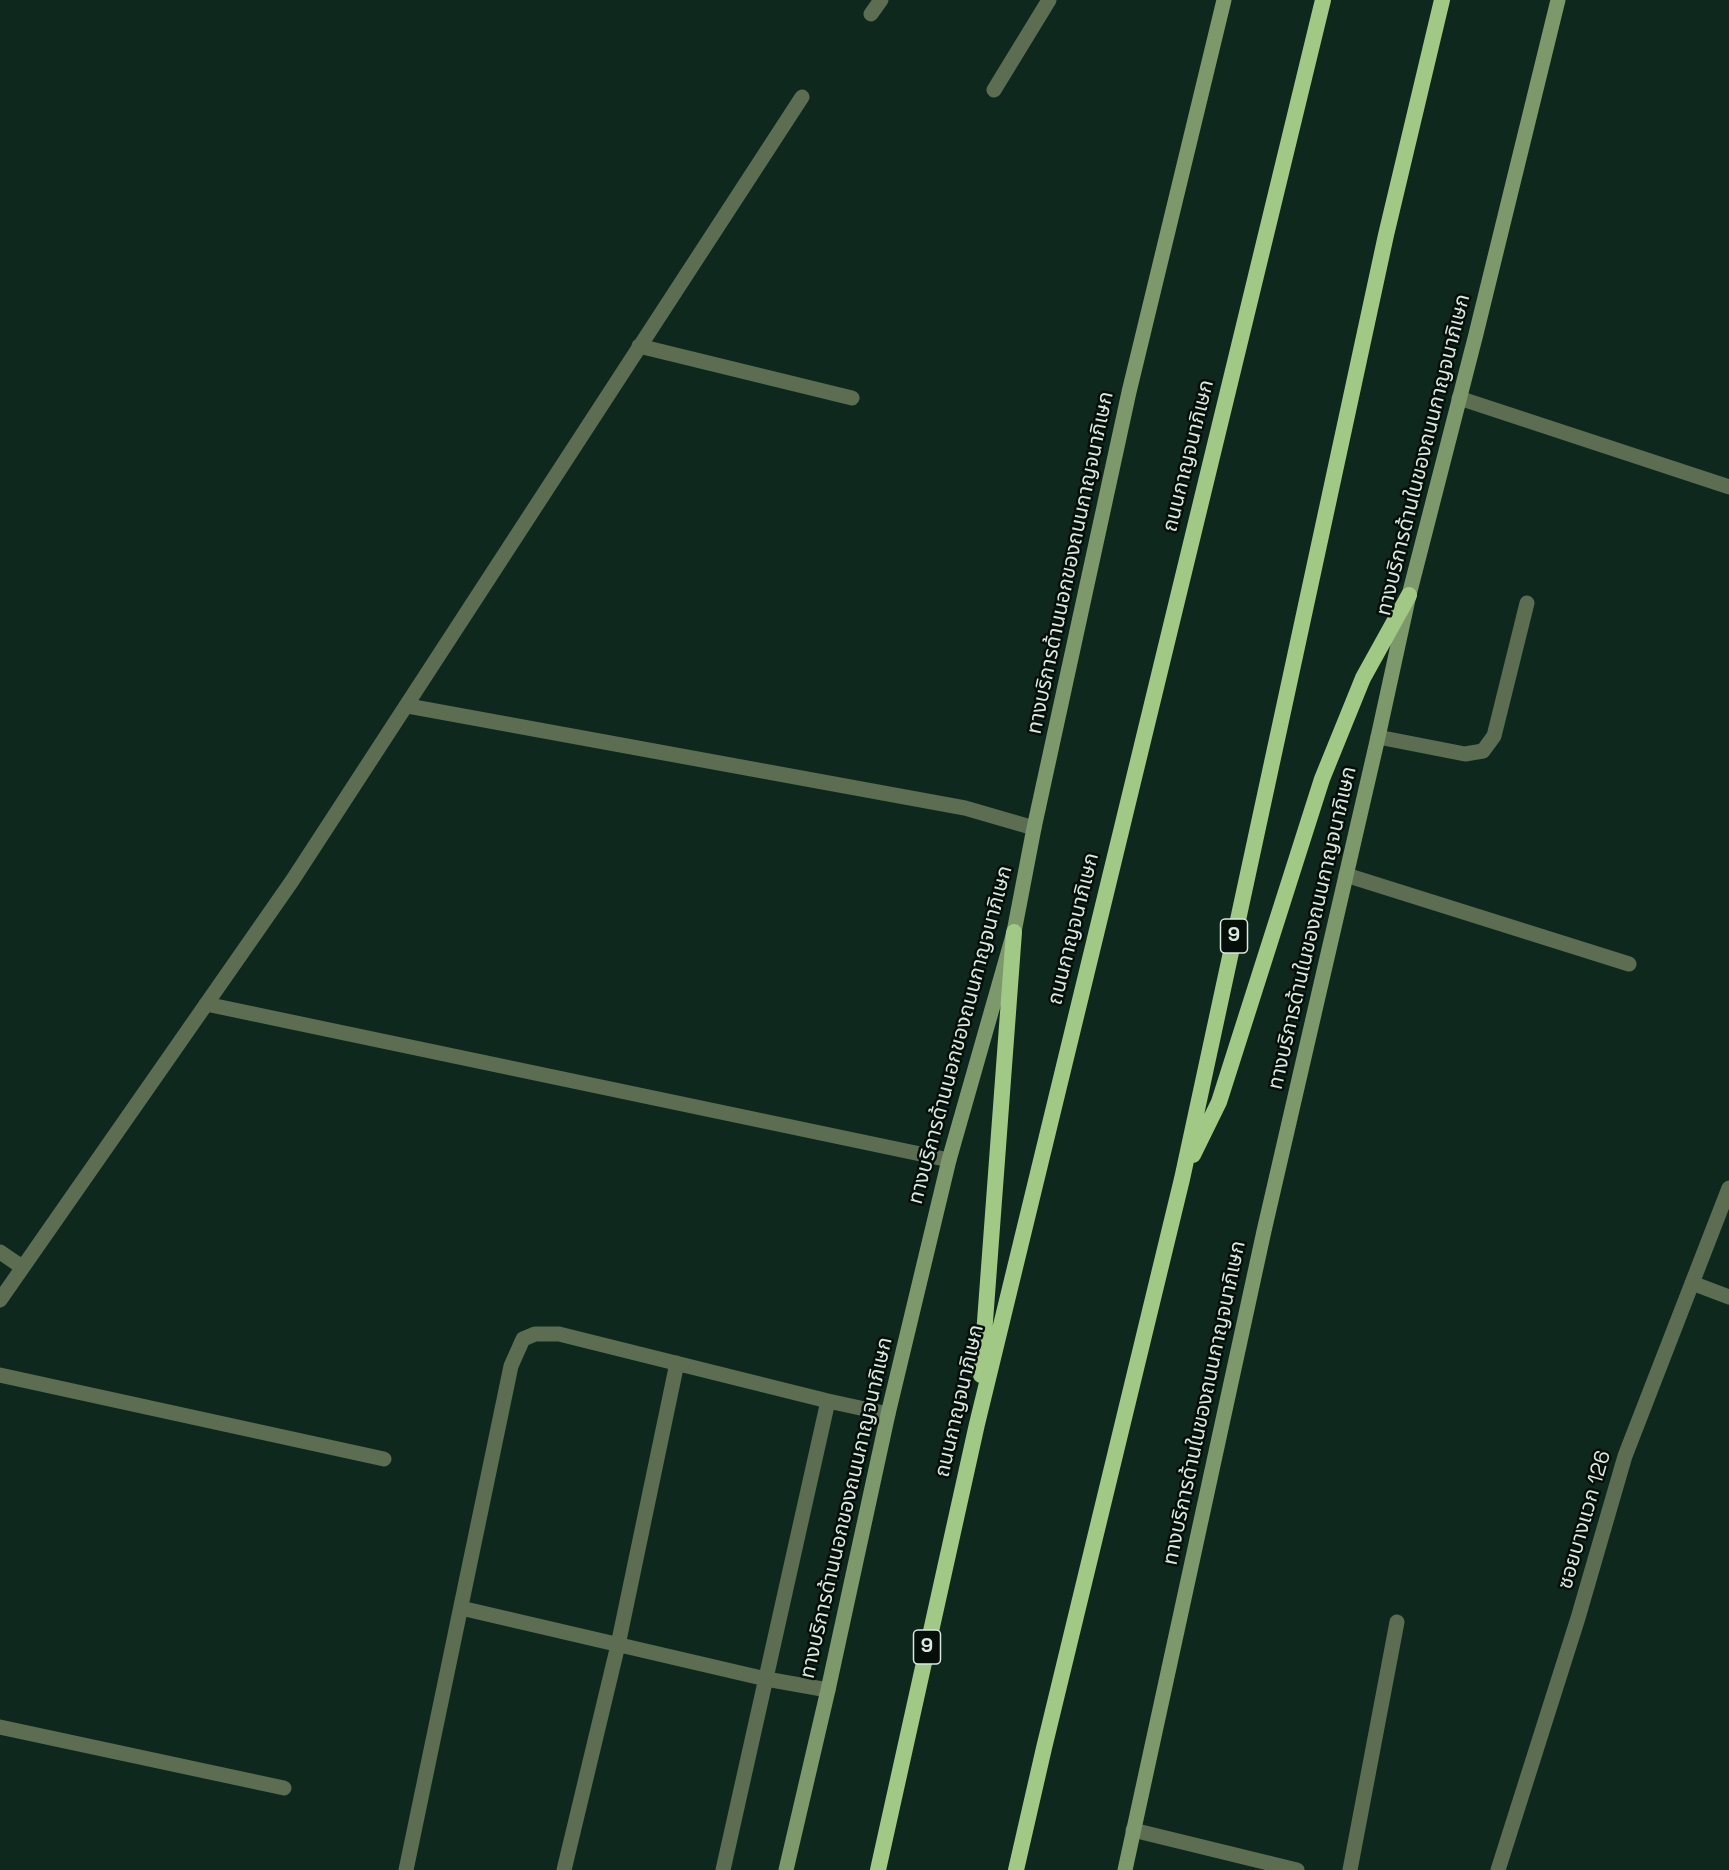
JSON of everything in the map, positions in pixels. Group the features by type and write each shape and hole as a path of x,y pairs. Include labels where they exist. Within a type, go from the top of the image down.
{"highway":[{"name":"ถนนกาญจนาภิเษก","path":"878,1870 977,1424 1323,0"},
{"name":"9","path":"1016,1870 1182,1179 1386,235 1443,0"},
{"path":"1182,1179 1219,1102 1322,779 1363,678 1409,595"},
{"path":"977,1424 1014,932"}],"main road":[{"name":"ทางบริการด้านนอกของถนนกาญจนาภิเษก","path":"786,1870 888,1414 949,1160 1014,932 1034,828 1129,392 1224,0"},
{"name":"ทางบริการด้านในของถนนกาญจนาภิเษก","path":"1125,1870 1267,1220 1409,595 1558,0"}],"street":[{"path":"871,15 881,0"},
{"path":"994,90 1049,0"},
{"path":"0,1300 292,881 408,706 802,97"},
{"path":"639,346 852,398"},
{"path":"1459,398 1729,487"},
{"path":"1378,737 1465,754 1484,751 1494,736 1527,603"},
{"path":"408,706 965,808 1034,828"},
{"path":"1346,875 1629,964"},
{"path":"206,1004 949,1160"},
{"name":"ซอยบางแวก 126","path":"1498,1870 1578,1618 1624,1456 1729,1188"},
{"path":"0,1252 22,1267"},
{"path":"1692,1283 1729,1297"},
{"path":"406,1870 511,1366 523,1340 535,1334 559,1334 888,1414"},
{"path":"564,1870 618,1644 677,1363"},
{"path":"0,1375 384,1459"},
{"path":"723,1870 828,1401"},
{"path":"461,1608 765,1679 828,1690"},
{"path":"1350,1870 1397,1622"},
{"path":"0,1727 284,1788"},
{"path":"1133,1830 1297,1870"}]}
